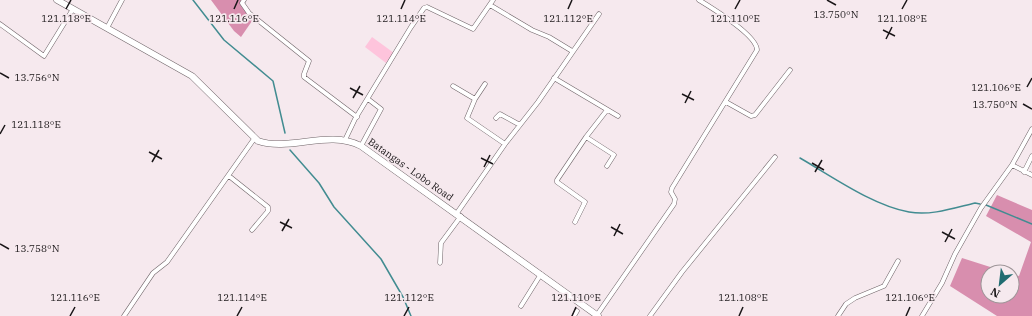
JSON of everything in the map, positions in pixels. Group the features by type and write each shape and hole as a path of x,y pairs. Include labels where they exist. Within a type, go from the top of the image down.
{"main road":[{"path":"57,0 192,76 254,139"},
{"name":"Batangas - Lobo Road","path":"254,139 268,143 345,140 361,146 541,274 579,308 598,316"}],"street":[{"path":"107,28 122,0"},
{"path":"244,0 242,3 249,13 310,61 304,74 304,78 357,117"},
{"path":"598,316 674,204 675,199 671,192 672,188 754,56 757,45 734,24 699,0"},
{"path":"345,140 357,117 424,8 427,7 473,29 492,1 532,30 549,37 572,51"},
{"path":"0,24 44,56 73,9"},
{"path":"440,263 441,243 504,144 538,102 598,14"},
{"path":"726,102 751,116 755,115 790,70"},
{"path":"554,78 618,116"},
{"path":"485,84 475,99 467,118 504,144"},
{"path":"453,86 475,99"},
{"path":"361,146 381,109 368,99"},
{"path":"575,222 585,202 557,180 586,137 607,110"},
{"path":"496,118 501,114 520,125"},
{"path":"922,316 942,283 955,254 991,192 1012,164 1032,129"},
{"path":"586,137 614,155 607,166"},
{"path":"124,316 153,273 167,262 254,139"},
{"path":"1024,172 1032,156"},
{"path":"650,316 682,272 775,157"},
{"path":"1012,164 1024,172 1032,175"},
{"path":"229,176 268,207 268,211 252,230"},
{"path":"838,316 846,304 884,286 898,261"},
{"path":"521,306 541,274"},
{"path":"574,316 579,308"}],"shaded area":[{"path":"211,0 244,0 242,3 252,21 241,37 234,31"},
{"path":"372,37 394,53 386,63 365,47"},
{"path":"997,195 1032,210 1032,316 997,316 950,286 962,258 981,264 980,304 1020,304 1020,273 1031,242 986,216"}],"waterway":[{"path":"193,0 224,40 273,81 285,133"},
{"path":"290,150 319,183 334,207 381,259 403,297 411,316"},
{"path":"800,158 867,197 909,212 926,213 942,211 975,203 980,204"},
{"path":"986,205 1032,224"}]}
